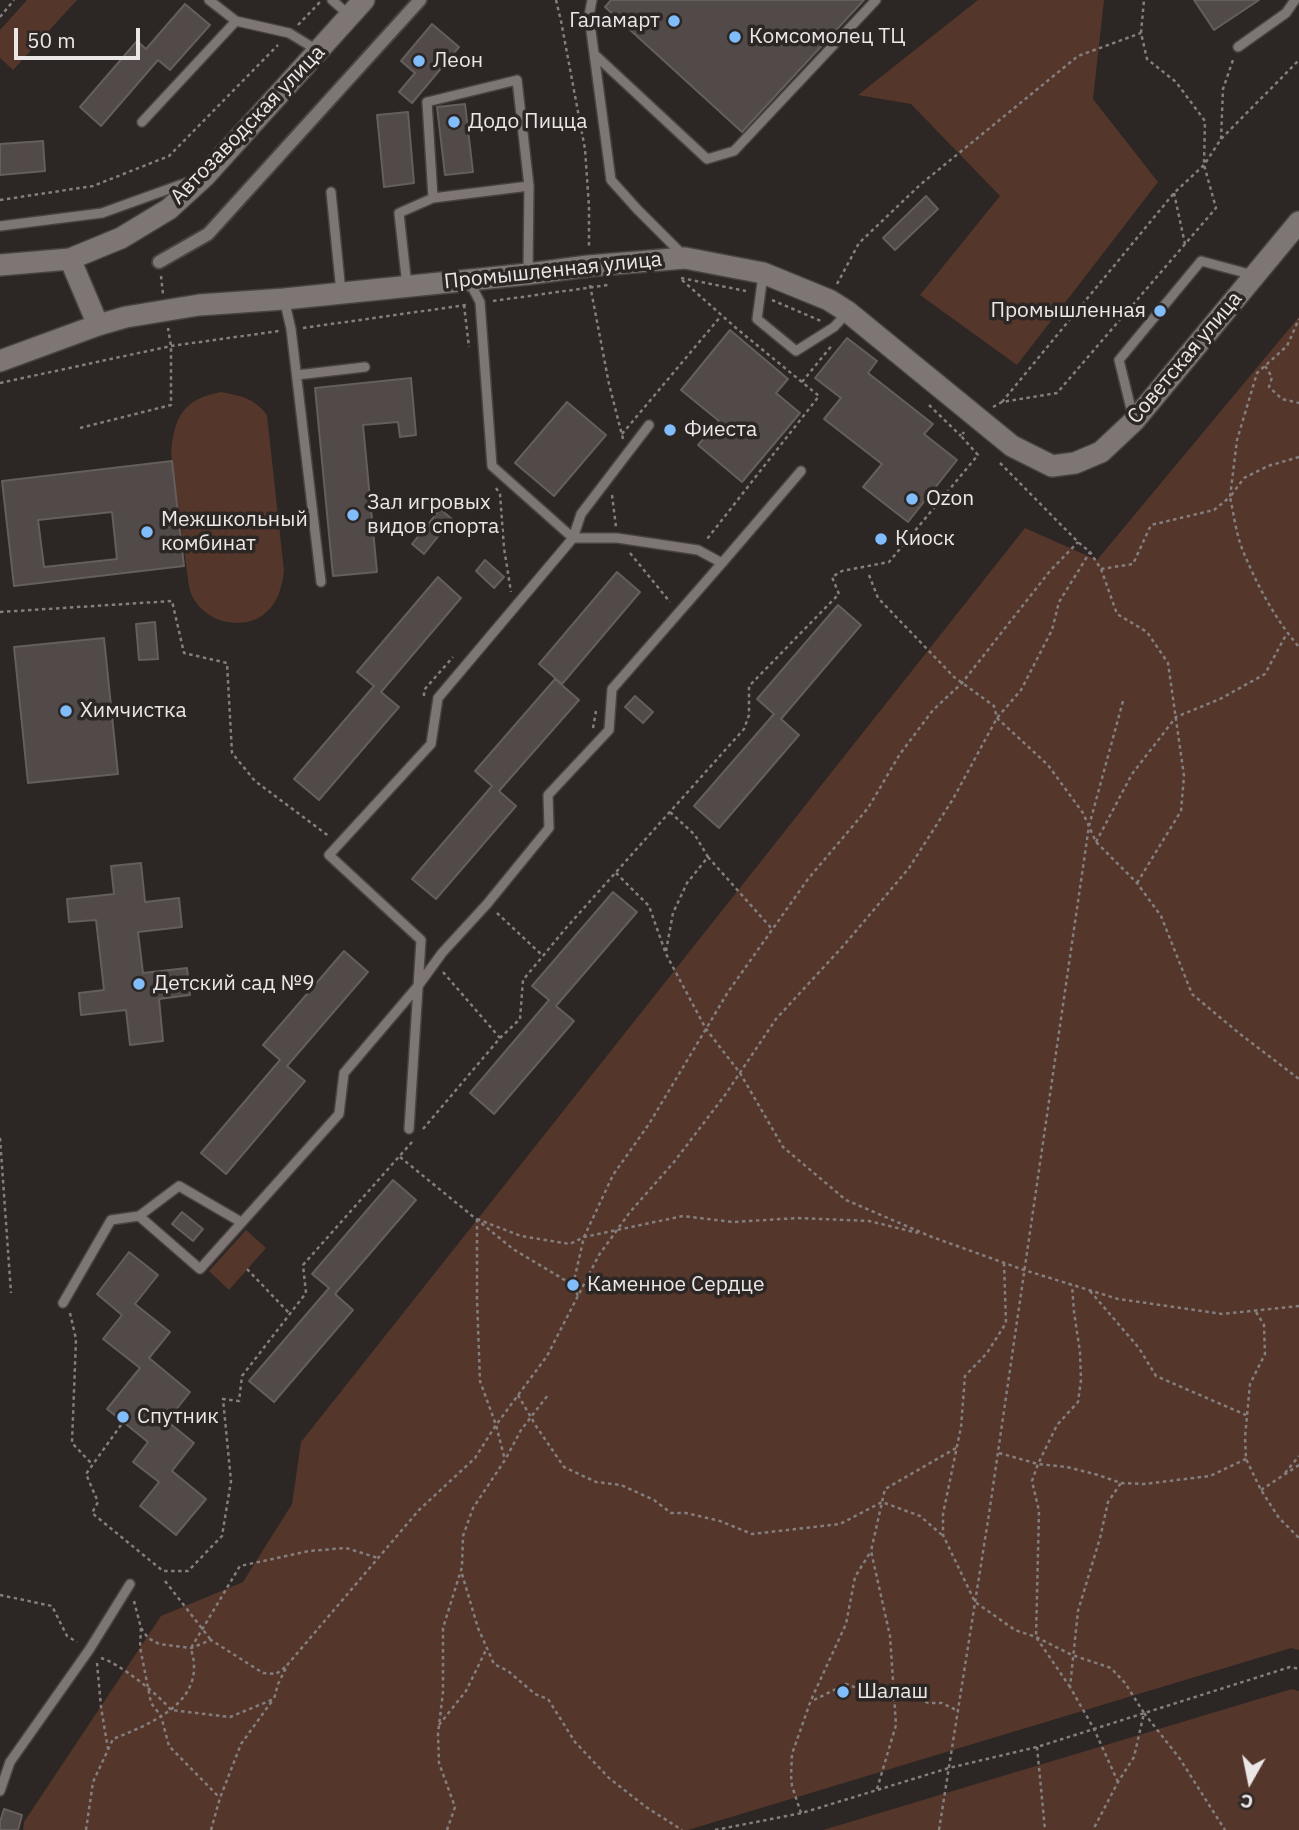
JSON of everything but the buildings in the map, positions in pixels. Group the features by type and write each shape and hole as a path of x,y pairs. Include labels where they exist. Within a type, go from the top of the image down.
{"street":[{"path":"159,262 208,234 420,0"},
{"name":"Автозаводская улица","path":"0,265 70,259 121,238 169,209 205,176 357,8"},
{"name":"Советская улица","path":"1052,466 1075,463 1101,452 1134,421 1299,222"},
{"name":"Промышленная улица","path":"0,361 126,317 200,304 341,294 528,274 589,276 685,258 763,273 829,300 841,319 1012,446 1052,466"},
{"path":"70,259 98,325"}],"lane":[{"path":"209,0 236,20 289,33 319,51"},
{"path":"332,0 357,8"},
{"path":"592,0 589,16 611,180 685,258"},
{"path":"594,54 707,159 734,151 876,0"},
{"path":"1238,47 1286,13 1295,0"},
{"path":"142,122 236,20"},
{"path":"433,198 427,102 517,80 529,186 528,274"},
{"path":"0,226 102,213 205,176"},
{"path":"407,286 399,213 433,198 529,186"},
{"path":"331,192 341,294"},
{"path":"1134,421 1119,360 1201,261 1255,276"},
{"path":"763,273 757,319 796,351 841,319"},
{"path":"468,279 480,302 492,466 573,538 617,538 698,550 722,563"},
{"path":"284,299 297,374 321,582"},
{"path":"297,374 365,367"},
{"path":"409,1129 421,940 328,855 431,744 438,698 573,538 581,514 649,425"},
{"path":"138,1216 200,1269 339,1114 344,1073 549,828 548,795 609,730 612,690 801,471"},
{"path":"64,1303 111,1220 138,1216 179,1186 241,1222"},
{"path":"0,1791 10,1762 89,1650 130,1584"}],"path":[{"path":"0,17 14,0"},
{"path":"0,200 93,186 169,156 323,0"},
{"path":"556,0 584,149 589,206 589,276 609,384 627,453"},
{"path":"1002,402 1057,393 1216,208 1204,165 1205,121 1176,82 1147,59 1141,33 1144,0"},
{"path":"829,300 859,243 921,184 1078,56 1141,33"},
{"path":"1221,139 1223,89 1238,47"},
{"path":"421,1132 500,1038 520,1019 523,980 744,729 749,715 749,686 839,594 832,577 842,571 889,562 978,455 961,436 976,417 1002,402 1174,193 1204,165 1221,139 1299,60"},
{"path":"1174,193 1185,244"},
{"path":"80,428 171,405 171,346 159,262"},
{"path":"0,383 171,346 464,305 589,276 616,284"},
{"path":"698,550 819,396 680,278 754,293"},
{"path":"766,298 841,319 844,331 802,382"},
{"path":"464,305 469,345"},
{"path":"622,434 722,315"},
{"path":"1299,319 1287,346 1257,373 1237,440 1230,497 1242,549 1270,607 1299,647"},
{"path":"1265,366 1272,377 1269,387 1282,399 1299,403"},
{"path":"1101,569 1133,564 1151,525 1214,510 1230,497 1244,478 1268,466 1299,457"},
{"path":"995,458 1090,552 1101,569 1117,614 1147,632 1168,663 1184,776 1181,811 1137,883"},
{"path":"610,477 617,538"},
{"path":"494,485 500,494 511,592"},
{"path":"573,1285 584,1237 613,1175 649,1124 728,992 808,878 868,808 900,754 933,710 962,683 1050,571 1078,542"},
{"path":"165,1581 211,1640 263,1673 275,1674 288,1664 419,1510 475,1458 547,1356 599,1255 630,1212 674,1162 776,1019 845,944 909,868 953,799 997,718 1021,690 1052,631 1059,602 1090,552"},
{"path":"641,568 678,613"},
{"path":"869,575 878,598 954,677 994,706 997,718 1048,765 1083,813 1097,842 1137,883 1161,916 1192,995 1299,1079"},
{"path":"0,612 172,601 184,653 227,663 232,753 256,781 339,844"},
{"path":"1097,842 1132,774 1176,717 1220,699 1265,674 1287,633"},
{"path":"423,704 425,690 459,651"},
{"path":"939,1830 1089,826 1123,701"},
{"path":"670,812 695,835 708,857 772,929"},
{"path":"666,954 673,914 687,883 708,857"},
{"path":"616,873 649,906 666,954 706,1029 740,1073 783,1147 846,1200 928,1235 1004,1263 1118,1299 1222,1314 1299,1306"},
{"path":"487,904 543,956"},
{"path":"435,962 500,1038"},
{"path":"0,1138 11,1293"},
{"path":"121,1425 86,1474 98,1502 92,1513 163,1571 188,1571 222,1536 231,1481 223,1399 239,1401 242,1376 306,1293 303,1265 412,1142"},
{"path":"399,1156 513,1249 573,1285 578,1296"},
{"path":"477,1219 521,1236 570,1244 584,1237 619,1228 682,1216 733,1222 797,1218 869,1221 928,1235"},
{"path":"477,1219 480,1381 505,1460"},
{"path":"943,1535 943,1514 961,1427 965,1376 987,1353 1006,1323 1004,1263"},
{"path":"247,1269 290,1314"},
{"path":"1072,1285 1080,1352 1081,1380 1078,1402 1057,1425 1032,1480 1039,1511 1036,1637 1094,1729 1118,1782"},
{"path":"1090,1290 1139,1348 1156,1376 1246,1416"},
{"path":"64,1303 70,1314 76,1339 72,1443 92,1464"},
{"path":"1255,1311 1264,1325 1265,1354 1250,1384 1246,1416 1246,1459 1279,1518 1299,1538"},
{"path":"518,1395 564,1467 596,1482 621,1485 654,1500 671,1513 686,1513 720,1521 752,1534 840,1524 882,1502 920,1516 943,1535 975,1602 1015,1630 1072,1655 1111,1668 1180,1759 1224,1830"},
{"path":"447,1830 455,1807 439,1763 443,1628 461,1571 463,1536 473,1508 521,1430 548,1395"},
{"path":"802,1813 792,1786 792,1754 811,1700 846,1624 855,1577 871,1551 885,1489 956,1448"},
{"path":"997,1453 1038,1464 1067,1467 1121,1483 1144,1484 1210,1476 1246,1459"},
{"path":"1283,1475 1299,1456"},
{"path":"1261,1490 1299,1465"},
{"path":"1070,1687 1078,1611 1108,1502 1121,1483"},
{"path":"86,1830 93,1782 113,1739 146,1725 171,1710 188,1693 194,1667 191,1648 240,1566 309,1551 346,1548 378,1558"},
{"path":"871,1551 890,1636 896,1725 877,1790"},
{"path":"461,1571 478,1628 494,1664 548,1699 575,1742 609,1777 646,1807 682,1830"},
{"path":"130,1584 141,1628 140,1647 151,1703 161,1716 169,1746 220,1798"},
{"path":"0,1595 52,1606 67,1636 112,1661 162,1699 171,1710 230,1717 274,1699"},
{"path":"141,1628 148,1638 159,1644 191,1648 211,1640"},
{"path":"439,1725 466,1691 487,1646"},
{"path":"101,1657 96,1664 108,1749"},
{"path":"211,1830 241,1744 274,1699 288,1664"},
{"path":"715,1830 802,1813 949,1768 1037,1747 1290,1667 1299,1669"},
{"path":"811,1700 846,1684 860,1689 894,1688 928,1703 942,1703 958,1711"},
{"path":"1093,1830 1134,1757 1144,1713"},
{"path":"1037,1747 1045,1830"}],"shaded area":[{"path":"27,0 77,0 13,70 0,58 0,30"},
{"path":"978,0 1104,0 1093,99 1158,182 1017,365 920,295 1000,196 911,104 858,95"},
{"path":"1299,317 1299,1650 1291,1648 688,1830 23,1830 24,1822 161,1616 243,1582 292,1504 301,1442 1025,528 1097,560"},
{"path":"221,392 247,399 267,415 284,571 272,606 255,620 236,623 209,615 192,596 171,454 175,430 183,412 198,399"},
{"path":"246,1230 266,1248 229,1290 209,1271"},
{"path":"1292,1689 1299,1691 1299,1830 823,1830"}],"place":[{"name":"Галамарт","path":"674,21"},
{"name":"Комсомолец ТЦ","path":"735,37"},
{"name":"Леон","path":"419,61"},
{"name":"Додо Пицца","path":"454,122"},
{"name":"Промышленная","path":"1160,311"},
{"name":"Фиеста","path":"670,430"},
{"name":"Ozon","path":"912,499"},
{"name":"Зал игровых видов спорта","path":"353,515"},
{"name":"Межшкольный комбинат","path":"147,532"},
{"name":"Киоск","path":"881,539"},
{"name":"Химчистка","path":"66,711"},
{"name":"Детский сад №9","path":"139,984"},
{"name":"Каменное Сердце","path":"573,1285"},
{"name":"Спутник","path":"123,1417"},
{"name":"Шалаш","path":"843,1692"}]}
